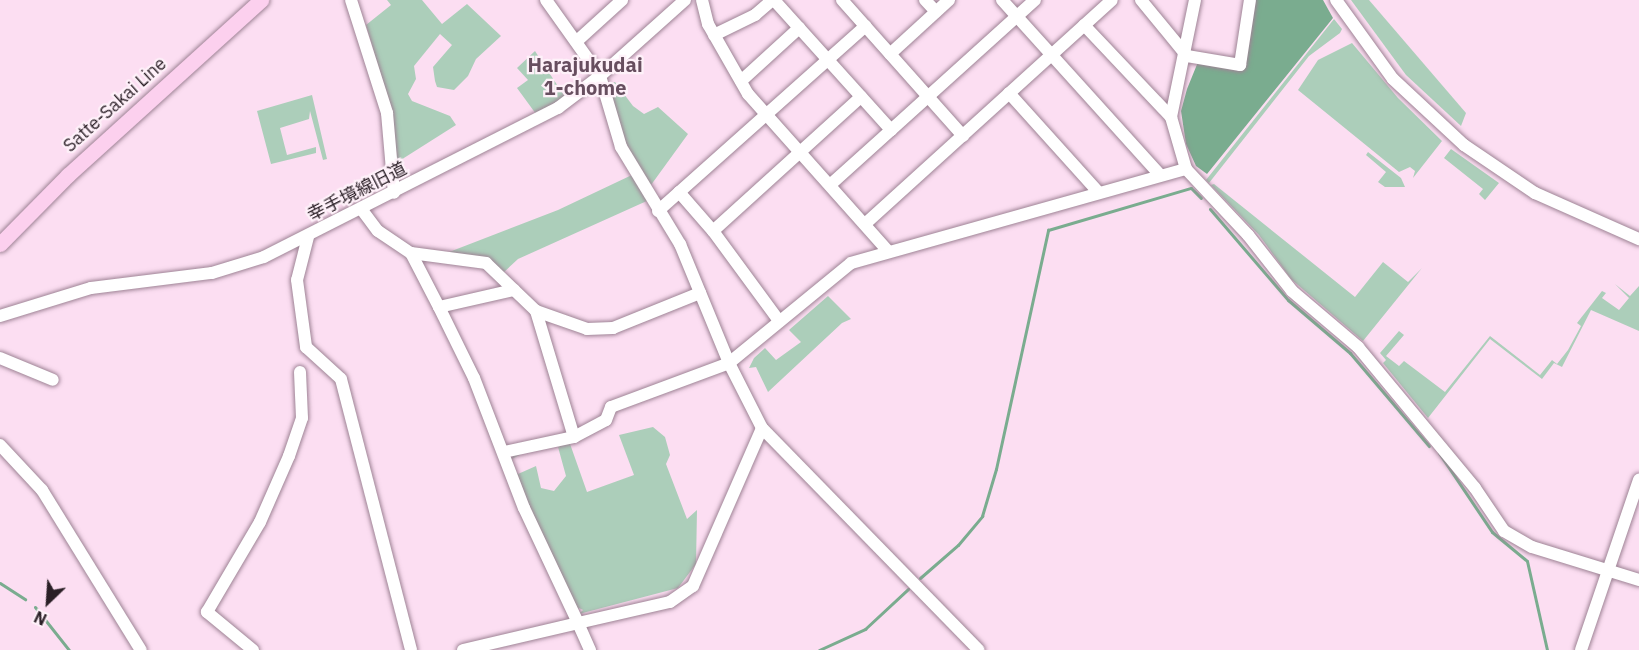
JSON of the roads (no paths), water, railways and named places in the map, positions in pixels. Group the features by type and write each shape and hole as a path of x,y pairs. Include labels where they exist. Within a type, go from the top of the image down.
{"main road":[{"name":"Satte-Sakai Line","path":"0,244 76,168 261,0"}],"street":[{"path":"351,0 387,112 394,193"},
{"path":"546,0 600,76 621,147 680,244 729,363 762,428 979,650"},
{"path":"577,42 622,0"},
{"name":"幸手境線旧道","path":"0,316 91,288 212,273 264,257 308,237 558,108 600,76 685,0"},
{"path":"702,0 714,35 741,81 766,115 888,251"},
{"path":"714,35 755,15 773,0 891,130"},
{"path":"842,0 963,136"},
{"path":"925,0 936,12"},
{"path":"890,54 949,0"},
{"path":"1002,0 1160,175"},
{"path":"830,185 1035,0"},
{"path":"865,224 1112,0"},
{"path":"1141,0 1186,56 1240,65 1250,0"},
{"path":"1171,117 1186,56 1195,0"},
{"path":"1336,0 1394,79 1464,145 1535,193 1639,239"},
{"path":"1084,25 1171,117 1186,169 1248,235 1292,291 1358,347 1510,536 1532,548 1639,580"},
{"path":"658,211 866,26"},
{"path":"741,81 799,28"},
{"path":"1009,93 1098,192"},
{"path":"713,231 861,98"},
{"path":"504,452 574,437 606,420 611,407 729,363 843,267 888,251 1186,169"},
{"path":"680,192 713,231 779,321"},
{"path":"362,210 378,231 411,253 486,263 536,311 599,331 700,293"},
{"path":"308,237 297,280 306,347 314,358 341,379 411,650"},
{"path":"411,253 439,307 504,452 524,508 590,650"},
{"path":"439,307 514,290"},
{"path":"536,311 574,437"},
{"path":"0,358 53,380"},
{"path":"254,650 207,612 260,522 289,456 302,418 300,372"},
{"path":"463,650 670,602 693,586 762,428"},
{"path":"0,444 42,490 141,650"},
{"path":"1581,650 1639,480"}],"waterway":[{"path":"920,578 958,545 982,516 996,469 1048,230 1191,188 1201,198"},
{"path":"1210,209 1288,300 1350,353 1429,446"},
{"path":"1439,453 1492,532 1527,561 1547,650"},
{"path":"0,583 25,599"},
{"path":"819,650 865,629 908,589"},
{"path":"35,607 69,650"}],"district":[{"name":"Harajukudai 1-chome","path":"585,76"}]}
